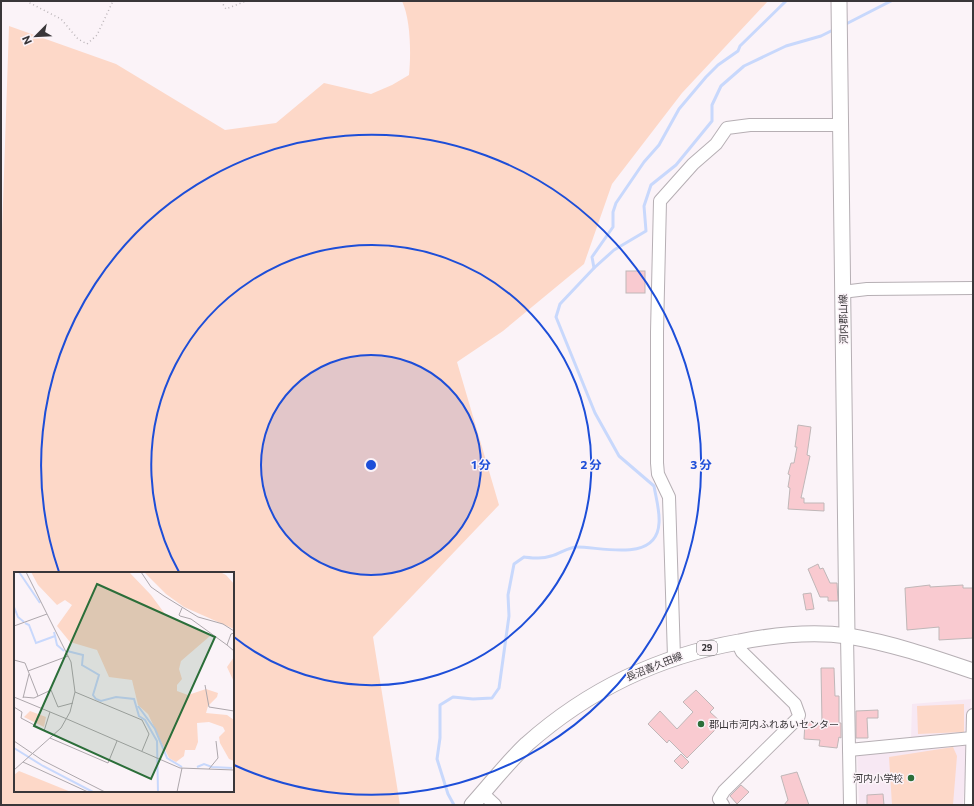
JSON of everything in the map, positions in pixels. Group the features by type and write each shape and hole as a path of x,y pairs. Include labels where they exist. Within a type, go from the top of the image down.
{"main road":[{"name":"河内郡山線","path":"839,1 847,636"},
{"name":"長沼喜久田線","path":"472,805 526,745 576,705 624,677 674,657 697,650 737,642 780,636 847,636 912,650 973,670"}],"street":[{"path":"674,657 668,497 658,474 657,463 657,332 660,201 693,164 716,144 727,128 750,125 840,125"},
{"path":"842,292 867,289 973,288"},
{"path":"847,636 850,805"},
{"path":"723,805 719,799 724,791 798,718 799,715 795,704 742,652 737,642"},
{"path":"971,805 973,715"},
{"path":"848,750 972,738"},
{"path":"482,793 495,805"}],"path":[{"path":"26,1 61,19 78,39 87,44 97,35 113,1"},
{"path":"221,1 226,8 246,1"}],"shaded area":[{"path":"402,1 768,1 682,93 612,184 584,264 503,331 457,362 499,505 373,637 400,805 1,805 1,262 9,26 116,64 225,130 276,123 324,83 371,94 392,85 409,75 410,38 407,18"},
{"name":"河内小学校","path":"971,699 963,805 859,805 857,751 911,739 912,704"},
{"path":"964,704 964,732 918,734 917,706"},
{"path":"953,747 957,756 953,805 892,805 889,757"}],"building":[{"path":"626,271 645,271 645,293 626,293"},
{"path":"798,425 811,427 807,455 810,456 801,498 804,498 804,503 824,503 824,511 788,509 790,488 788,487 790,475 788,474 791,463 794,463 797,447 795,447"},
{"path":"818,564 820,569 823,568 830,583 837,583 838,601 828,601 828,597 820,597 808,569"},
{"path":"930,585 930,587 963,585 963,588 973,588 973,638 939,640 939,627 907,630 905,588"},
{"path":"811,593 814,609 806,610 803,594"},
{"path":"821,668 834,668 835,696 839,696 839,723 841,723 841,738 839,737 837,748 819,746 820,740 804,739 805,722 822,723"},
{"name":"郡山市河内ふれあいセンター","path":"696,690 714,708 710,712 722,723 687,758 669,740 667,743 648,724 660,711 677,729 693,712 683,702"},
{"path":"878,710 878,718 867,718 868,738 856,738 856,711"},
{"path":"681,754 689,762 682,769 674,761"},
{"path":"797,772 809,805 784,805 788,800 781,776"},
{"path":"741,785 749,792 737,804 730,796"},
{"path":"883,794 884,805 867,805 867,795"}],"waterway":[{"path":"594,268 592,257 613,227 613,212 616,203 644,162 659,145 679,109 706,77 718,65 738,51 740,46 786,1"},
{"path":"844,25 891,1"},
{"path":"454,805 448,794 437,759 440,738 440,705 453,697 473,699 492,698 499,688 509,616 508,595 514,564 524,557 548,557 574,547 613,550 639,548 649,544 656,536 659,523 654,486 619,456 595,413 556,317 560,304 594,268 614,250 646,231 644,206 651,185 676,165 712,121 712,105 721,86 744,66 786,46 821,36 835,29"}],"place":[{"name":"郡山市河内ふれあいセンター","path":"701,724"},
{"name":"河内小学校","path":"911,778"}]}
